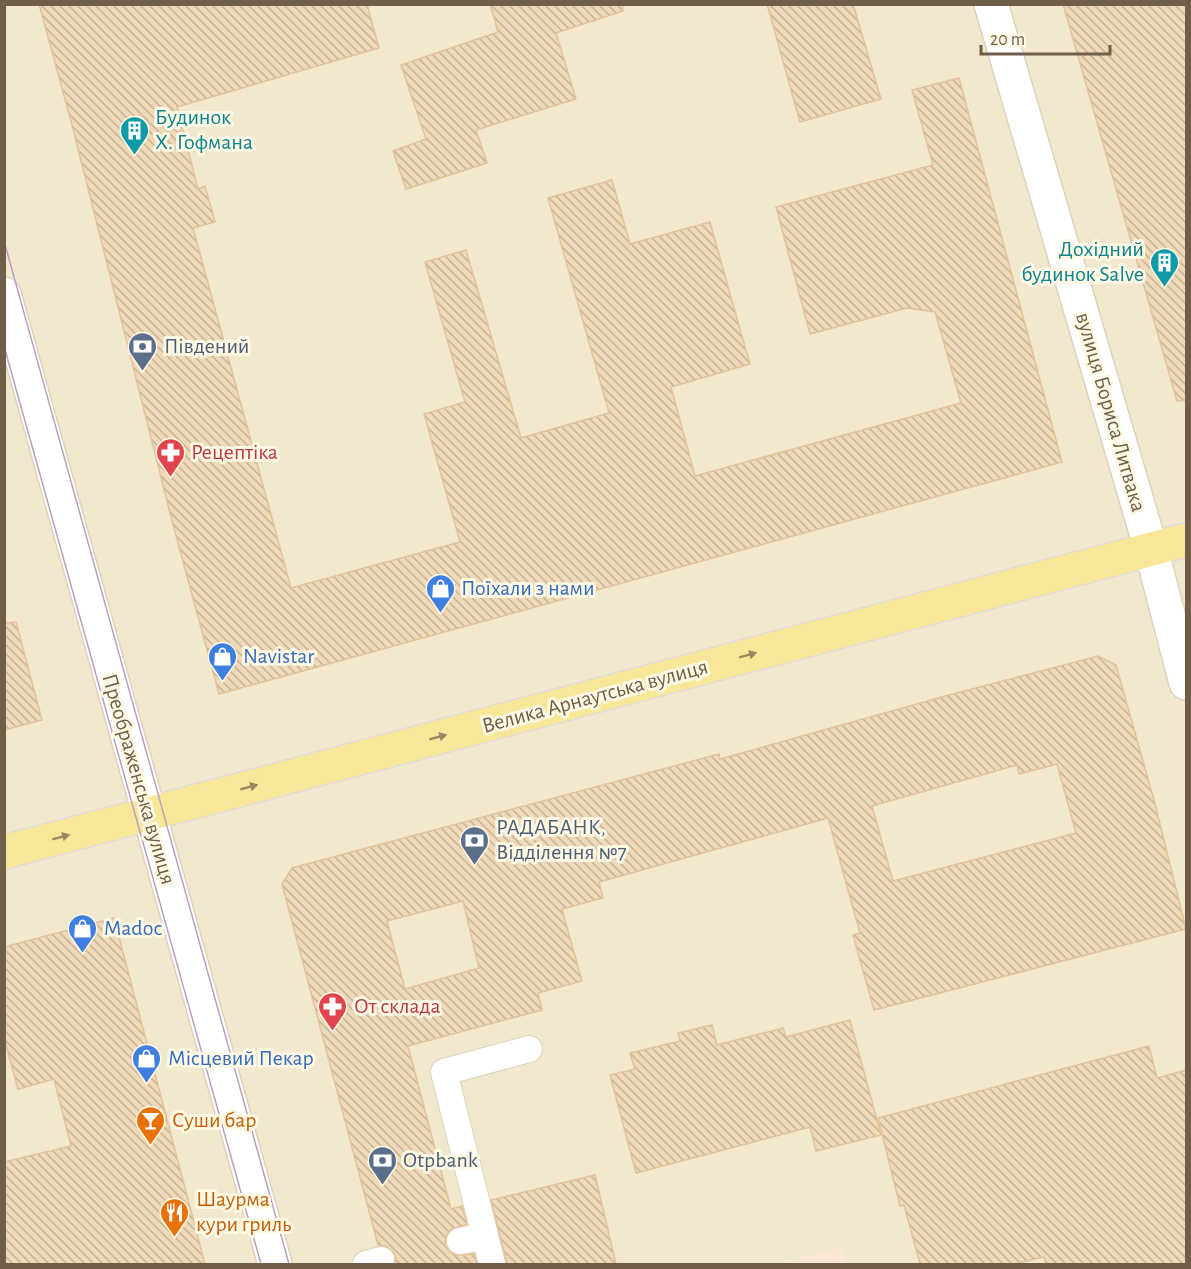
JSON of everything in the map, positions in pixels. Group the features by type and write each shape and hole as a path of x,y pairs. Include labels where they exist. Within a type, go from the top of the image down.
{"main road":[{"name":"вулиця Бориса Литвака","path":"991,4 1151,549 1186,682"},
{"name":"Преображенська вулиця","path":"4,294 275,1264"},
{"name":"Велика Арнаутська вулиця","path":"4,852 1186,540"}],"lane":[{"path":"492,1264 444,1072 529,1049"},
{"path":"460,1241 485,1236"}],"shaded area":[{"path":"4,5 988,5 1147,548 152,808 5,277"},
{"path":"997,5 1186,5 1186,540 1152,549"},
{"path":"4,313 143,811 4,848"},
{"path":"1186,544 1186,673 1154,552"},
{"path":"1150,553 1186,692 1186,1264 847,1264 842,1247 781,1264 281,1264 154,818"},
{"path":"146,819 264,1264 5,1264 5,855"},
{"path":"842,1247 847,1264 781,1264"}],"building":[{"path":"39,4 367,4 379,48 177,107 198,189 205,186 215,222 193,228 291,588 460,542 424,414 465,402 425,262 466,250 521,438 609,413 548,198 612,180 630,244 710,222 750,364 671,387 695,476 961,403 935,312 907,308 810,334 776,207 933,165 912,90 959,78 1062,462 219,694 172,521 72,125"},
{"path":"490,4 622,4 623,11 556,33 576,99 476,130 487,163 406,189 393,151 426,139 401,65 498,32"},
{"path":"767,4 853,4 881,99 800,122"},
{"path":"1063,4 1186,4 1186,400 1177,401"},
{"path":"16,622 42,720 4,730 4,623"},
{"path":"1098,656 1116,665 1154,800 1186,929 874,1010 853,935 860,933 828,818 599,882 603,898 562,909 582,981 538,993 542,1010 408,1046 451,1209 462,1206 467,1224 450,1230 445,1245 456,1255 474,1254 477,1264 395,1264 396,1257 392,1250 378,1245 282,884 292,868 719,754 720,759","holes":["1057,764 1076,833 893,881 872,806 1017,765 1019,774","463,901 479,968 405,989 387,921"]},
{"path":"114,918 205,1264 4,1264 4,1162 71,1146 54,1079 18,1089 4,1038 4,947"},
{"path":"850,1020 881,1135 816,1151 810,1127 636,1173 610,1075 635,1069 630,1053 680,1041 678,1033 712,1025 717,1045 783,1028 786,1037"},
{"path":"1149,1046 1157,1078 1186,1070 1186,1264 1046,1264 1044,1257 1014,1264 920,1264 904,1205 900,1206 878,1118"},
{"path":"595,1175 616,1264 507,1264 491,1200"}],"tram line":[{"path":"4,241 289,1264"},
{"path":"4,346 261,1264"}],"place":[{"name":"Будинок Х. Гофмана","path":"134,156"},
{"name":"Дохідний будинок Salve","path":"1165,288"},
{"name":"Південий","path":"143,372"},
{"name":"Рецептіка","path":"170,478"},
{"name":"Поїхали з нами","path":"440,614"},
{"name":"Navistar","path":"222,682"},
{"name":"РАДАБАНК, Відділення №7","path":"475,866"},
{"name":"Madoc","path":"83,954"},
{"name":"От склада","path":"333,1032"},
{"name":"Місцевий Пекар","path":"147,1084"},
{"name":"Суши бар","path":"151,1146"},
{"name":"Otpbank","path":"382,1186"},
{"name":"Шаурма кури гриль","path":"175,1238"}]}
